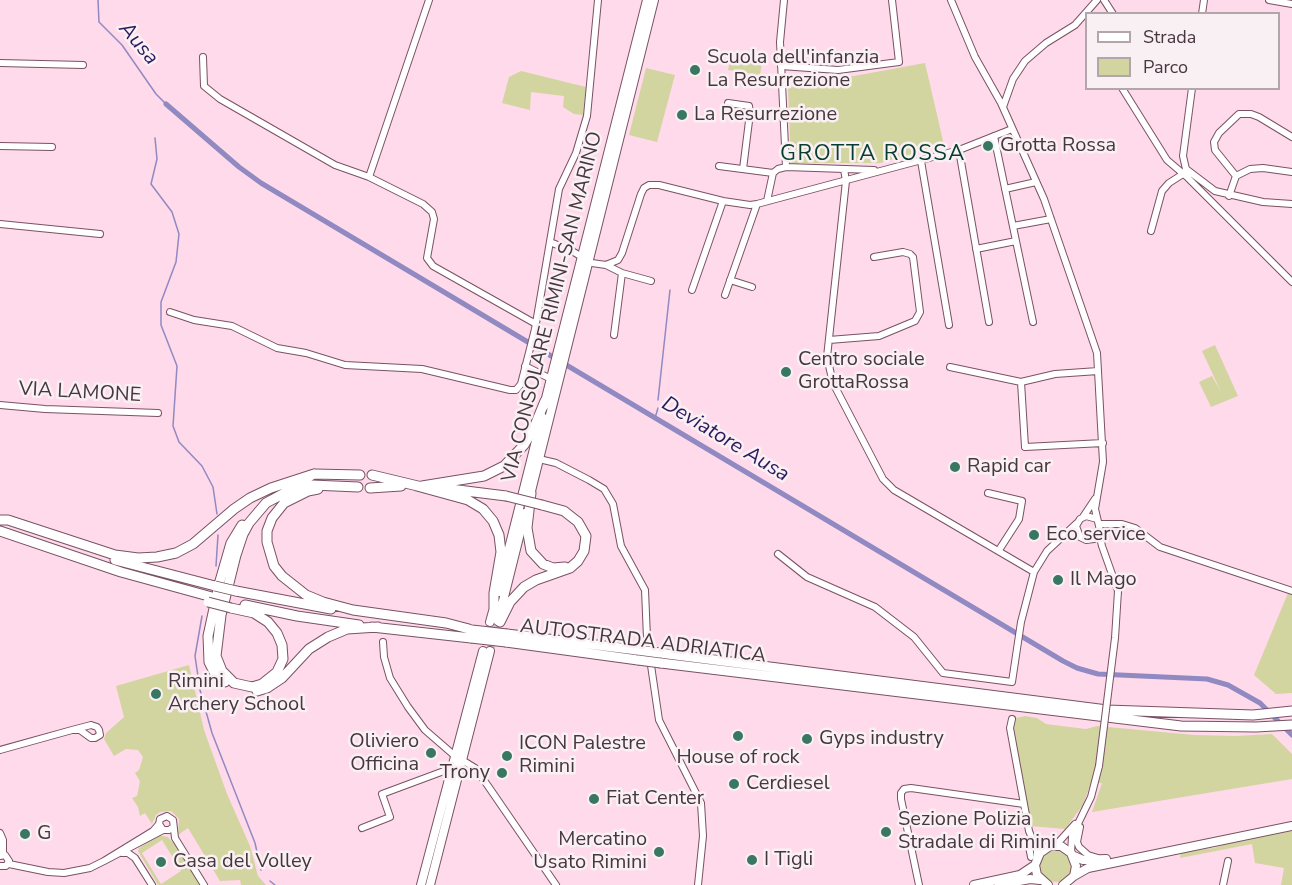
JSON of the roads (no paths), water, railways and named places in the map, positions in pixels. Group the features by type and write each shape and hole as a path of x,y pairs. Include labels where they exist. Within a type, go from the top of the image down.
{"highway":[{"path":"370,488 415,486 484,476 504,466 524,445 546,402"},
{"path":"0,520 8,520 116,555 157,557 176,553 194,544 250,498 272,488 314,474 360,475"},
{"path":"314,474 256,507 244,521 231,543 208,636 209,662 214,672 224,682 235,688 256,691 267,688 282,678 309,649 328,637 347,629 378,627"},
{"path":"372,475 468,500 483,509 493,521 499,535 501,552 494,607"},
{"path":"0,531 121,572 135,581 210,600 231,605 254,613 268,622 277,633 282,645 283,659 277,672 262,684 252,687 234,683 222,671 216,656 221,615 236,555 243,534 266,503 304,485 358,487"},
{"path":"335,486 298,495 284,503 272,518 267,531 267,542 274,566 282,576 306,595 323,602 353,610 446,623 470,632"},
{"path":"415,486 506,496 542,505 564,511 584,530 586,541 584,551 578,561 565,571 536,580 524,587 496,622"},
{"path":"531,493 527,528 530,546 535,557 543,564 553,568 565,567 578,561"},
{"name":"AUTOSTRADA ADRIATICA","path":"0,520 145,569 214,586 305,605 506,638 1108,719 1181,726 1292,725"},
{"name":"AUTOSTRADA ADRIATICA","path":"231,605 378,627 470,632"},
{"name":"AUTOSTRADA ADRIATICA","path":"660,658 1107,710 1253,715 1291,711"}],"main road":[{"name":"VIA CONSOLARE RIMINI-SAN MARINO","path":"496,622 494,607 546,402 563,347 647,0"},
{"name":"VIA CONSOLARE RIMINI-SAN MARINO","path":"585,259 654,0"},
{"name":"VIA CONSOLARE RIMINI-SAN MARINO","path":"496,622 531,493 555,375"},
{"path":"430,885 486,651"},
{"path":"421,885 452,768 459,758"},
{"path":"974,885 1020,875 1044,849 1056,846 1061,846 1083,860 1103,860 1292,821"},
{"path":"1063,885 1088,868 1099,865 1292,826"},
{"path":"1073,855 1076,866 1074,876"},
{"path":"1034,860 1037,875 1044,883"},
{"path":"999,885 1030,879 1044,883"}],"street":[{"path":"369,177 429,0"},
{"path":"170,312 194,320 232,326 277,348 306,353 345,365 422,369 510,390 519,388 535,327 559,189 576,153 587,116 598,0"},
{"path":"784,0 780,42 786,167"},
{"path":"781,66 838,70 899,62 892,0"},
{"path":"951,0 975,57 1002,107 1036,182 1097,353 1103,443 1101,480 1095,509 1105,555 1118,591 1115,638 1099,766 1095,788 1072,836 1073,855"},
{"path":"1086,12 1097,0"},
{"path":"1269,0 1292,4"},
{"path":"1002,107 1013,79 1025,61 1046,43 1075,25 1085,14"},
{"path":"203,57 204,86 220,99 335,165 369,177 423,204 432,212 434,226 427,258 433,266 535,327"},
{"path":"0,63 83,65"},
{"path":"1123,90 1167,160 1186,174 1209,188 1229,196 1292,204"},
{"path":"1192,90 1183,156 1186,174 1292,282"},
{"path":"728,103 749,106 743,169"},
{"path":"1236,176 1215,150 1214,142 1219,133 1239,114 1259,117 1292,137"},
{"path":"606,265 613,264 622,253 641,194 649,185 659,185 723,201 757,204 959,150 1012,129"},
{"path":"994,136 1033,322"},
{"path":"0,146 52,147"},
{"path":"959,150 989,322"},
{"path":"921,161 948,325"},
{"path":"719,166 773,173 786,167 881,170"},
{"path":"1229,196 1236,176 1250,170 1263,168 1292,172"},
{"path":"844,169 846,181 827,357 833,383 883,480 894,490 1034,572"},
{"path":"767,201 773,173"},
{"path":"1151,231 1162,191 1169,183 1186,174"},
{"path":"1005,189 1036,182"},
{"path":"692,290 723,201"},
{"path":"725,295 757,204"},
{"path":"1013,226 1051,219"},
{"path":"0,224 100,234"},
{"path":"976,249 1016,241"},
{"path":"550,242 621,273 651,281"},
{"path":"829,340 879,336 915,321 920,312 913,257 903,252 874,257"},
{"path":"615,335 621,273"},
{"path":"730,280 752,287"},
{"path":"526,363 555,375"},
{"path":"950,367 1021,382 1055,374 1098,371"},
{"path":"1021,382 1025,447 1103,443"},
{"name":"VIA LAMONE","path":"0,405 158,413"},
{"path":"539,459 556,463 589,480 604,489 614,504 621,546 645,590 647,638 659,720 701,803 703,836 698,885"},
{"path":"988,493 1022,501 1018,519 999,550"},
{"path":"778,554 807,577 875,607 914,637 943,673 1012,682 1020,625 1034,572 1047,551 1083,517 1097,495"},
{"path":"1083,517 1090,516 1099,522 1122,524 1135,528 1160,547 1292,591"},
{"path":"1077,522 1076,530 1105,555"},
{"path":"1058,540 1070,536 1094,539 1099,533"},
{"path":"383,642 384,657 390,678 408,707 425,730 475,768 556,885"},
{"path":"1012,719 1010,728 1024,804 1037,852 1034,860"},
{"path":"0,750 72,730"},
{"path":"362,828 390,817 382,794 452,768"},
{"path":"919,885 901,799 904,789 1024,804"},
{"path":"1056,846 1083,815"},
{"path":"1083,815 1077,842 1079,847 1088,855 1103,860"},
{"path":"161,827 160,819 167,816 173,820 172,828 175,837 204,885"},
{"path":"104,861 161,827 169,830 172,828"},
{"path":"0,866 4,867 9,864 64,873 90,868 122,853 161,827"},
{"path":"0,833 3,840 2,855 8,857 9,864"},
{"path":"122,853 128,853 135,858 152,885"},
{"path":"1223,885 1228,861"}],"waterway":[{"name":"Ausa","path":"98,0 99,22 122,45 156,94 166,104"},
{"name":"Deviatore Ausa","path":"166,104 261,183 1063,661 1098,674 1207,679 1228,685 1260,703 1292,735"},
{"path":"155,138 157,159 151,184 172,212 179,234 176,262 161,302 161,325 177,366 173,426 179,442 202,466 213,487 217,514"},
{"path":"658,400 670,290"},
{"path":"655,418 658,408"},
{"path":"216,566 218,535"},
{"path":"202,616 195,656 200,690 212,733 255,843 261,870"},
{"path":"270,881 275,885"}],"tunnel":[{"path":"490,651 497,622"}],"place":[{"name":"Scuola dell'infanzia La Resurrezione","path":"695,70"},
{"name":"La Resurrezione","path":"682,115"},
{"name":"Grotta Rossa","path":"988,146"},
{"name":"Centro sociale GrottaRossa","path":"786,372"},
{"name":"Rapid car","path":"955,467"},
{"name":"Eco service","path":"1034,535"},
{"name":"Il Mago","path":"1058,580"},
{"name":"Rimini Archery School","path":"156,694"},
{"name":"House of rock","path":"738,736"},
{"name":"Gyps industry","path":"807,739"},
{"name":"Oliviero Officina","path":"431,753"},
{"name":"ICON Palestre Rimini","path":"507,756"},
{"name":"Trony","path":"502,773"},
{"name":"Cerdiesel","path":"734,784"},
{"name":"Fiat Center","path":"594,799"},
{"name":"Sezione Polizia Stradale di Rimini","path":"886,832"},
{"name":"G","path":"25,834"},
{"name":"Mercatino Usato Rimini","path":"659,852"},
{"name":"I Tigli","path":"752,860"},
{"name":"Casa del Volley","path":"161,862"}],"district":[{"name":"GROTTA ROSSA","path":"873,155"}]}
